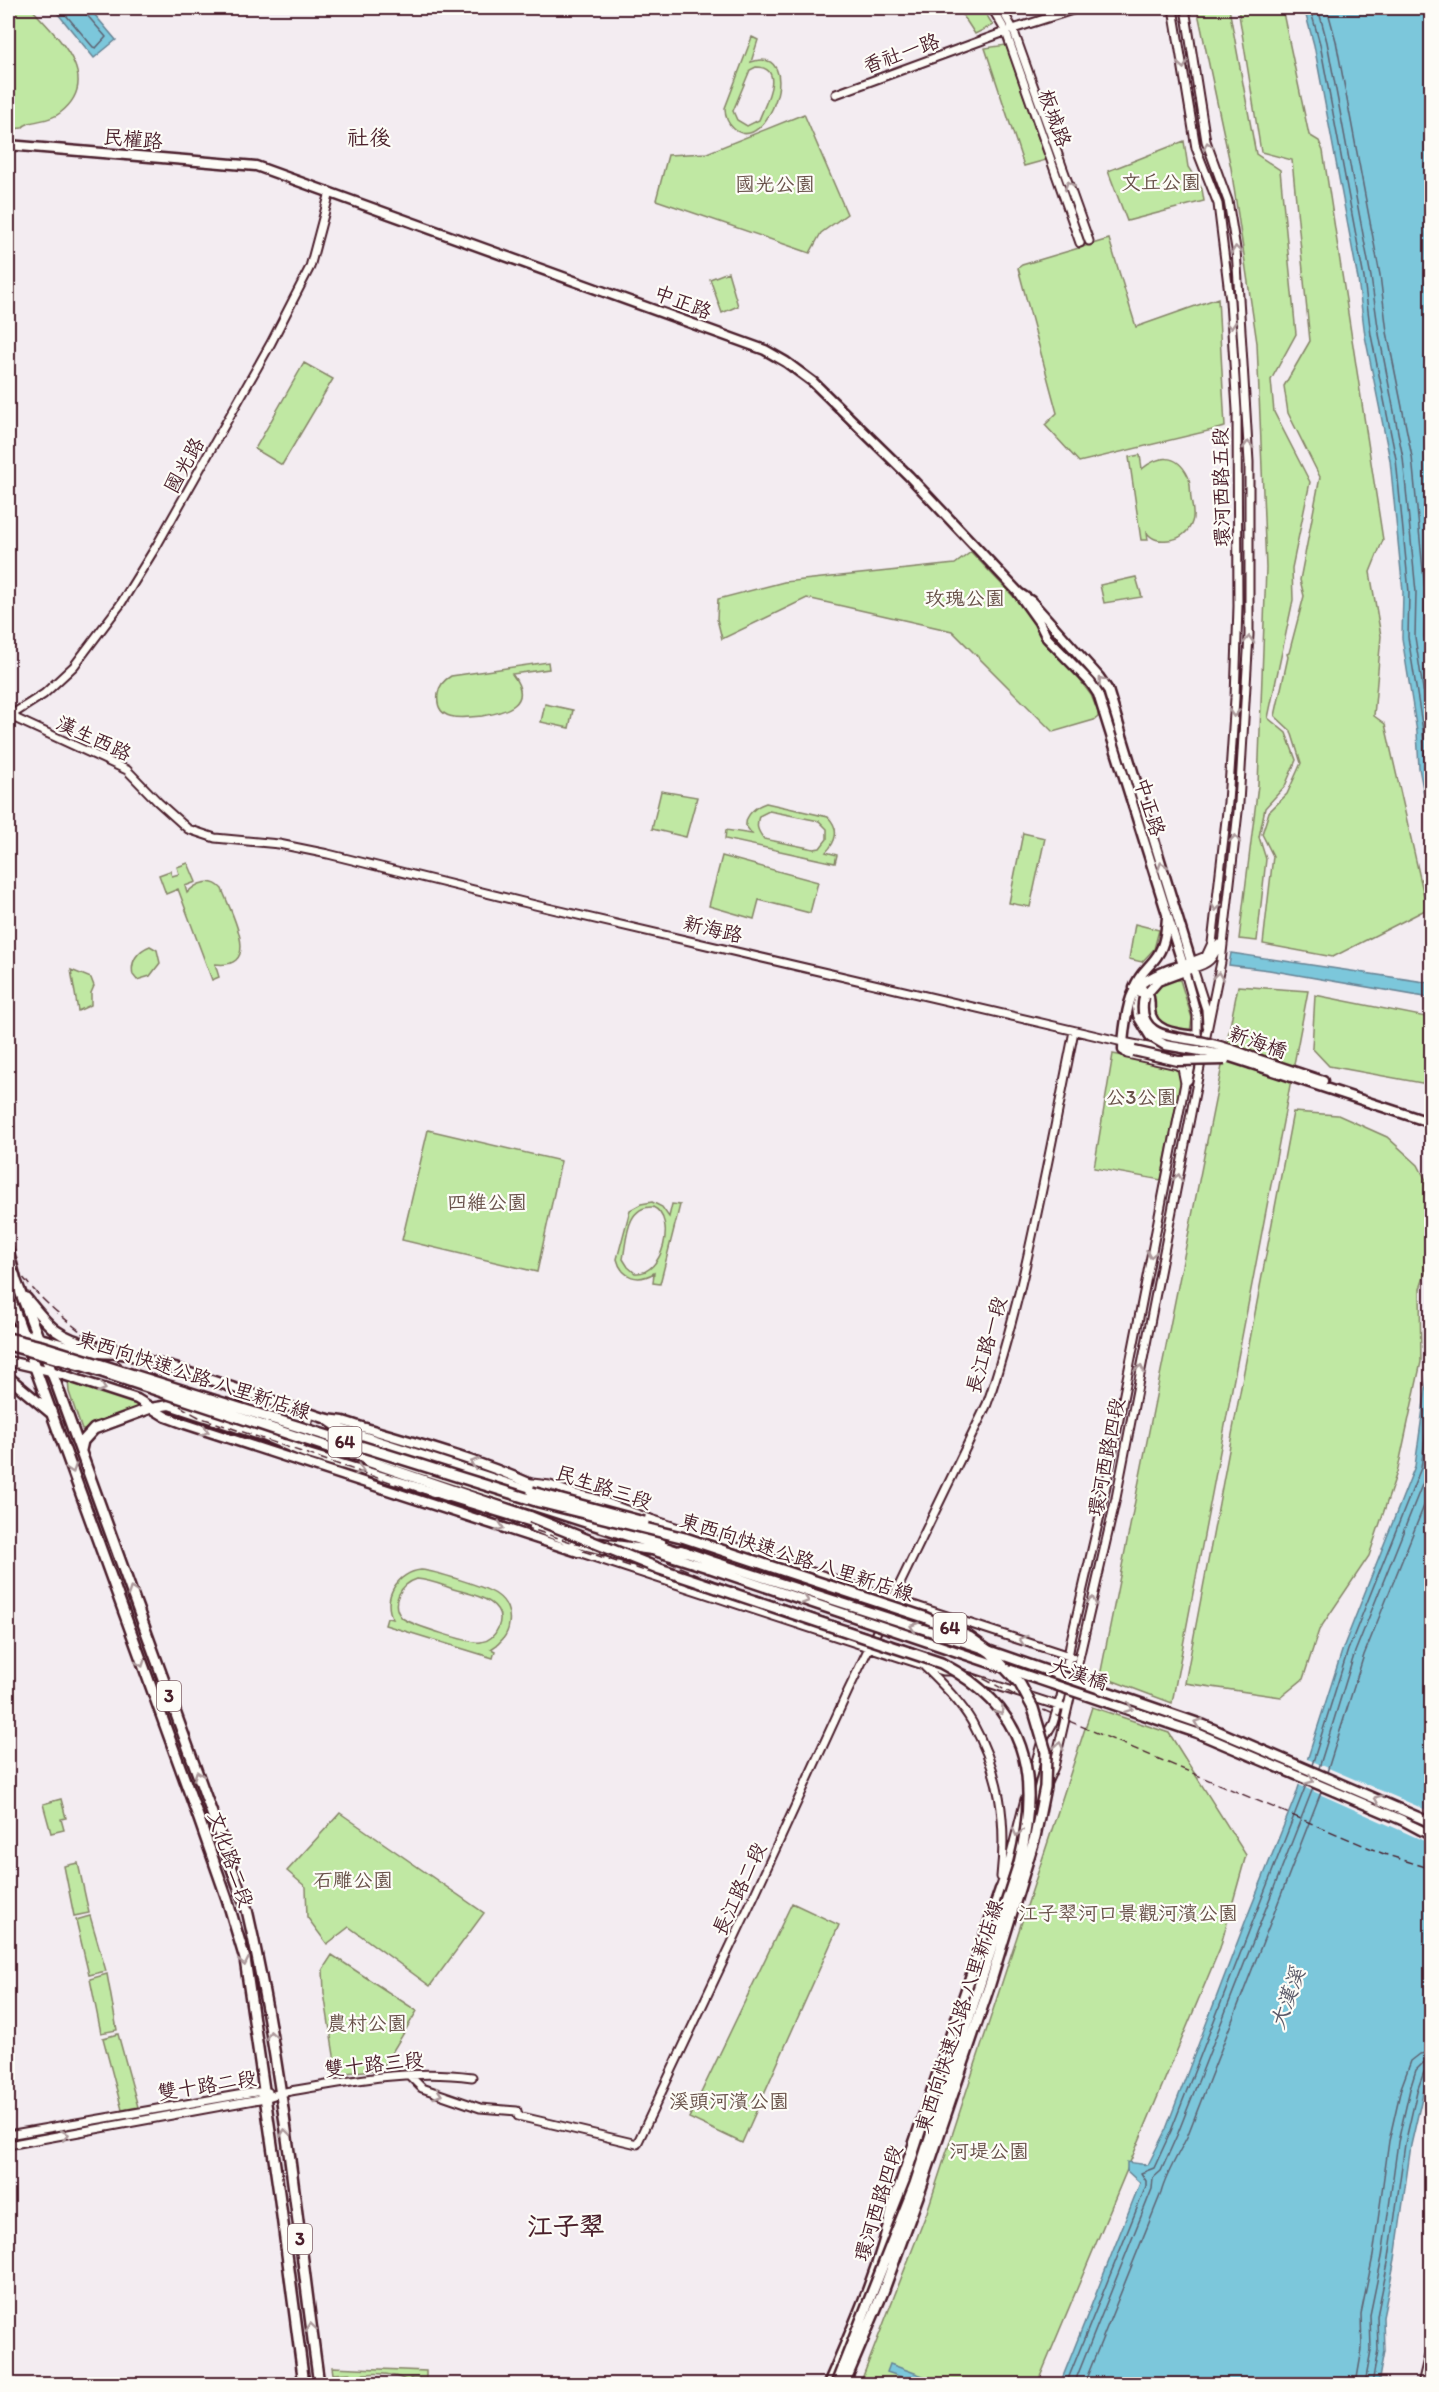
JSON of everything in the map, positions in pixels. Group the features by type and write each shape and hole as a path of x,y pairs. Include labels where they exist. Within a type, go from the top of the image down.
{"main road":[{"name":"民權路","path":"8,145 256,166"},
{"name":"中正路","path":"256,166 765,350 813,382 909,476 1019,593 1031,601 1108,690 1188,967"},
{"name":"中正路","path":"1019,593 1023,603 1039,622 1047,638 1090,682 1098,694 1167,917 1188,967"},
{"path":"1167,917 1161,948 1156,958 1143,970 1131,995 1123,1046 1134,1052 1178,1061 1221,1059 1252,1064"},
{"path":"1131,995 1137,987 1154,975 1188,967"},
{"path":"1188,967 1161,978 1146,994 1151,1000 1149,1010 1156,1024 1173,1033 1197,1036"},
{"name":"新海橋","path":"1148,981 1138,1000 1138,1015 1146,1032 1154,1040 1165,1045 1217,1054 1252,1064 1431,1123"},
{"name":"新海橋","path":"1146,994 1142,1005 1145,1018 1150,1027 1163,1036 1202,1041 1237,1050 1431,1118"},
{"name":"3","path":"8,1250 21,1292 51,1371"},
{"path":"21,1292 48,1326 57,1332 95,1347 118,1349 124,1354"},
{"name":"3","path":"8,1293 35,1367"},
{"name":"民生路三段","path":"8,1329 93,1353 124,1354 175,1368 327,1419 343,1421 530,1482 579,1509 686,1552 711,1565"},
{"name":"東西向快速公路 八里新店線","path":"8,1338 41,1346 539,1502 685,1538 924,1617 969,1637 1004,1664 1020,1684 1033,1708 1046,1752 1045,1786 1035,1837 990,1984 917,2199 883,2292 844,2385"},
{"name":"東西向快速公路 八里新店線","path":"8,1345 98,1371 340,1451 531,1517 642,1563 915,1653 955,1670 977,1686 998,1707 1022,1749 1028,1777 1030,1802 1028,1830 1021,1863 915,2184 836,2385"},
{"path":"8,1361 51,1371 137,1399 185,1424 578,1552"},
{"name":"文化路二段","path":"35,1367 228,1899 245,1959 304,2385"},
{"name":"文化路二段","path":"51,1371 246,1910 262,1982 280,2092 319,2385"},
{"path":"8,1377 52,1414"},
{"path":"81,1450 83,1441 94,1429 151,1408 169,1406 266,1437 305,1453 514,1518 572,1542 603,1550 665,1553 711,1565"},
{"path":"266,1437 300,1444 303,1441 309,1413"},
{"path":"327,1419 344,1430 438,1462 532,1492 654,1525 685,1538"},
{"path":"343,1441 385,1459 535,1509 686,1552"},
{"path":"340,1451 362,1455 535,1509 654,1547 665,1553"},
{"path":"404,1495 434,1492"},
{"name":"大漢橋","path":"711,1565 1197,1732 1431,1831"},
{"name":"大漢橋","path":"711,1565 976,1646 1193,1721 1431,1823"},
{"path":"1402,1820 1431,1836"},
{"path":"887,2230 899,2206 984,1952 1021,1863"},
{"name":"環河西路四段","path":"844,2385 861,2354 891,2278 898,2237 1021,1863"},
{"name":"環河西路四段","path":"828,2385 870,2283 887,2230 892,2204 1000,1889"},
{"name":"環河西路四段","path":"870,2283 898,2237"}],"street":[{"name":"板城路","path":"992,8 1010,30 1080,243"},
{"name":"板城路","path":"1001,8 1089,241"},
{"name":"香社一路","path":"836,94 1010,30 1079,8"},
{"name":"環河西路五段","path":"1173,8 1196,148 1218,204 1230,302 1238,472 1238,606 1228,802 1212,943 1206,956 1188,967"},
{"name":"環河西路五段","path":"1185,8 1206,141 1228,201 1232,220 1248,422 1249,635 1239,803 1221,962 1212,1015 1199,1054"},
{"name":"國光路","path":"8,716 44,694 74,666 120,605 158,545 271,343 310,267 330,192"},
{"name":"漢生西路","path":"8,716 127,770 188,829 215,838"},
{"name":"新海路","path":"215,838 279,844 328,854 1074,1031 1123,1046 1199,1054"},
{"path":"1188,967 1210,962 1222,939"},
{"name":"中正路","path":"1188,967 1206,1009 1208,1026"},
{"name":"中正路","path":"1188,967 1197,1015 1199,1054"},
{"name":"長江路一段","path":"871,1645 982,1414 1001,1364 1046,1181 1074,1031"},
{"path":"1123,1046 1127,1054 1177,1065 1184,1073 1185,1083"},
{"name":"環河西路四段","path":"1021,1863 1053,1723 1059,1706 1101,1511 1185,1083 1199,1054"},
{"name":"環河西路四段","path":"1021,1863 1032,1842 1054,1767 1116,1498 1199,1054"},
{"name":"民生路三段","path":"530,1482 594,1497 651,1519 1079,1658"},
{"path":"578,1552 871,1645 945,1666 951,1671"},
{"path":"871,1645 942,1671 951,1671 1068,1709"},
{"name":"長江路二段","path":"409,2075 422,2088 480,2108 517,2111 518,2116 637,2144 871,1645"},
{"path":"924,1665 971,1720 990,1763 999,1791 1005,1831 1000,1889"},
{"name":"環河西路四段","path":"1000,1889 1041,1744 1053,1723"},
{"name":"雙十路三段","path":"280,2092 380,2077 447,2074 472,2077"},
{"name":"雙十路二段","path":"8,2145 280,2092"},
{"name":"雙十路二段","path":"8,2135 264,2095"},
{"path":"1422,2385 1431,2343"}],"green space":[{"path":"8,8 31,8 52,31 71,57 77,72 78,86 73,100 60,113 29,123 22,128 12,129 8,124"},
{"path":"958,8 982,8 993,25 975,34"},
{"path":"1197,8 1229,8 1256,154 1280,170 1296,334 1271,380 1274,412 1310,482 1292,568 1293,600 1268,718 1286,733 1296,760 1285,786 1265,808 1259,837 1266,859 1257,941 1239,939 1258,785 1266,568 1257,343 1231,168"},
{"path":"1238,8 1282,8 1309,135 1319,141 1323,151 1383,540 1370,572 1381,636 1374,716 1385,724 1427,909 1333,957 1263,944 1273,856 1262,834 1269,812 1287,794 1301,763 1291,731 1275,716 1287,654 1304,596 1300,580 1320,477 1288,413 1284,386 1310,341 1292,160 1261,152"},
{"path":"752,37 758,40 751,62 767,61 776,69 779,83 776,99 769,115 759,128 747,133 732,127 727,120 725,108","holes":["756,67 770,73 772,80 769,96 759,120 747,126 737,120 733,111 750,70"]},
{"path":"1006,45 1046,160 1024,166 985,48"},
{"name":"國光公園","path":"804,114 847,214 821,233 810,253 656,200 668,155 707,153"},
{"name":"文丘公園","path":"1184,141 1188,167 1202,189 1204,201 1127,221 1108,171"},
{"path":"1109,239 1136,327 1218,298 1225,427 1079,462 1045,425 1057,413 1018,268"},
{"path":"728,272 738,306 722,313 710,279"},
{"path":"304,363 333,379 282,465 255,449"},
{"path":"1140,455 1142,469 1155,461 1167,459 1179,463 1188,476 1193,519 1189,529 1180,537 1172,540 1159,540 1147,533 1148,540 1141,540 1129,457"},
{"name":"玫瑰公園","path":"971,552 1032,616 1044,643 1079,679 1091,695 1098,717 1053,732 952,631 807,598 722,639 717,619 718,599 784,582 955,564"},
{"path":"1136,577 1142,597 1104,603 1100,585"},
{"path":"548,662 549,669 512,674 518,684 519,699 515,705 500,712 482,716 452,717 441,710 438,703 442,683 451,676"},
{"path":"545,704 573,710 569,728 541,722"},
{"path":"661,791 697,797 686,837 652,829"},
{"path":"762,804 828,817 834,826 835,835 826,852 837,855 835,863 725,839 726,830 752,834 746,826 747,818","holes":["769,811 819,821 827,829 827,839 820,848 814,849 764,839 757,825 759,816"]},
{"path":"1023,833 1045,838 1030,907 1009,903"},
{"path":"722,856 818,882 810,913 759,900 754,919 709,906"},
{"path":"188,863 196,882 185,886 187,893 195,886 204,883 218,885 222,889 240,937 241,949 238,958 230,963 215,964 219,977 212,980 178,889 166,894 159,875 170,871 172,876 179,874 177,867"},
{"path":"1135,924 1159,930 1154,949 1142,962 1129,959"},
{"path":"150,946 157,950 160,963 150,976 137,980 132,970 134,961 141,951"},
{"path":"71,970 91,978 94,986 91,993 91,1005 78,1011"},
{"path":"1180,980 1192,1018 1190,1032 1171,1030 1156,1021 1154,1013 1154,992 1163,983"},
{"path":"1238,986 1308,991 1172,1703 1100,1676"},
{"path":"1315,995 1431,1018 1431,1078 1427,1084 1329,1066 1312,1048"},
{"name":"公3公園","path":"1113,1054 1171,1065 1180,1072 1181,1079 1161,1180 1094,1168"},
{"path":"1293,1112 1338,1115 1387,1137 1418,1165 1431,1190 1432,1252 1420,1289 1421,1362 1398,1469 1369,1556 1319,1630 1303,1679 1281,1697 1185,1683"},
{"name":"四維公園","path":"428,1130 561,1161 537,1272 402,1240"},
{"path":"652,1202 662,1207 669,1217 672,1204 680,1205 660,1284 653,1283 654,1273 637,1278 627,1275 619,1266 617,1259 630,1210 641,1204","holes":["653,1207 660,1213 664,1222 664,1245 653,1266 635,1273 623,1259 629,1225 637,1212 644,1208"]},
{"path":"68,1380 137,1399 151,1408 94,1429 82,1430 69,1392"},
{"path":"421,1570 448,1576 483,1588 500,1598 508,1612 509,1624 503,1639 491,1649 495,1651 493,1658 385,1625 387,1618 393,1619 389,1603 394,1587 405,1576","holes":["417,1579 473,1594 488,1601 499,1612 500,1619 495,1633 487,1640 475,1642 417,1625 402,1618 398,1612 397,1600 406,1585"]},
{"name":"江子翠河口景觀河濱公園","path":"1092,1707 1169,1733 1246,1855 1220,1948 1037,2384 860,2384 927,2212"},
{"path":"61,1799 66,1818 61,1819 64,1830 51,1833 43,1804"},
{"name":"石雕公園","path":"340,1813 484,1913 430,1986 349,1927 327,1944 307,1917 306,1887 287,1871"},
{"path":"78,1863 89,1913 74,1916 64,1866"},
{"name":"溪頭河濱公園","path":"792,1903 839,1925 742,2143 689,2118"},
{"path":"90,1916 106,1971 89,1975 76,1920"},
{"name":"農村公園","path":"332,1955 417,2011 382,2069 337,2074 324,1993 323,1969"},
{"path":"107,1974 117,2030 101,2033 90,1979"},
{"path":"118,2034 138,2107 122,2110 103,2038"},
{"path":"332,2367 426,2371 426,2379 410,2378 414,2384 410,2384 397,2376 366,2374 339,2384 349,2373 333,2374"}],"water":[{"path":"55,8 89,8 116,40 94,58"},
{"path":"1304,8 1431,8 1431,830 1419,768 1417,732 1402,638 1403,592 1390,460 1365,336 1358,279 1314,45"},
{"path":"1231,953 1431,983 1431,998 1229,965"},
{"name":"大漢溪","path":"1431,1351 1432,2067 1423,2093 1411,2145 1395,2259 1383,2317 1384,2351 1378,2384 1060,2384 1140,2183 1127,2171 1127,2162 1148,2165 1166,2129 1296,1795 1343,1648 1415,1466"},
{"path":"890,2364 945,2384 922,2384 887,2372"}],"pier":[{"path":"1305,1758 1431,1812 1431,1844 1297,1784"}],"railway":[{"path":"8,1256 28,1284 65,1319 150,1386 199,1417 571,1542 656,1557 701,1576 924,1651 971,1672 1043,1710 1384,1854 1432,1869"},
{"path":"583,1551 929,1663 962,1676"}],"district":[{"name":"社後","path":"369,137"},
{"name":"江子翠","path":"566,2226"}],"park label":[{"name":"河堤公園","path":"989,2151"}]}
